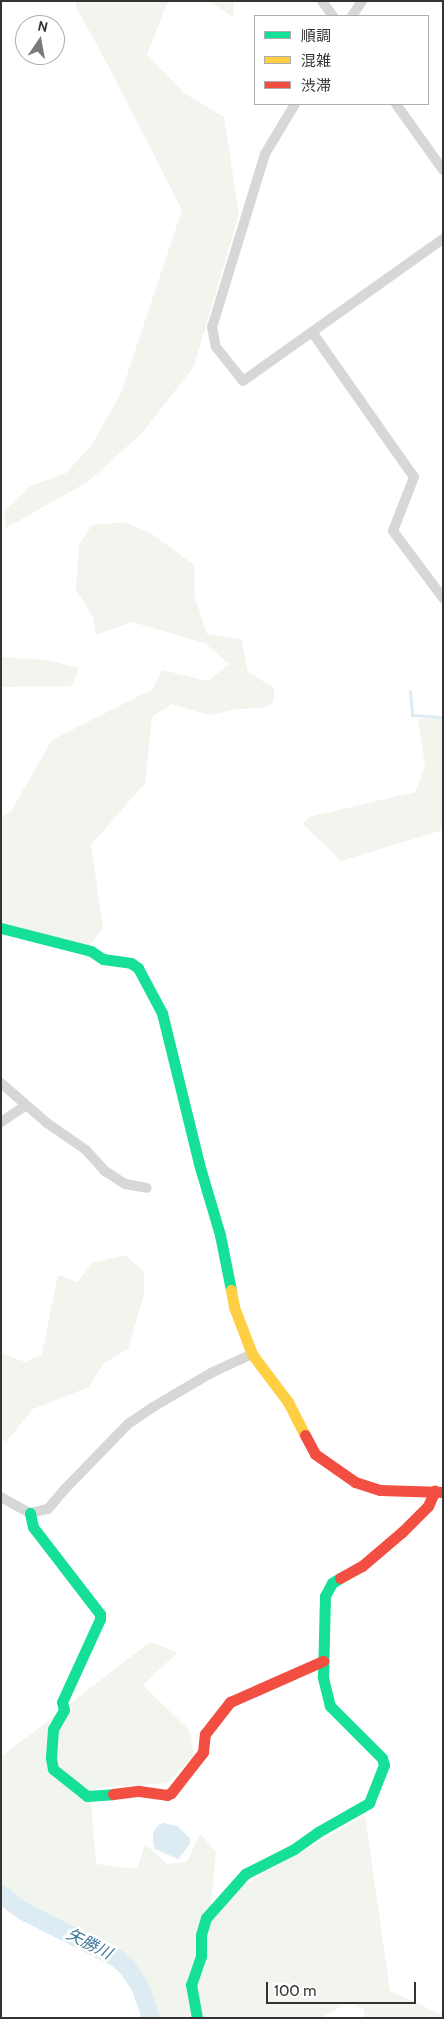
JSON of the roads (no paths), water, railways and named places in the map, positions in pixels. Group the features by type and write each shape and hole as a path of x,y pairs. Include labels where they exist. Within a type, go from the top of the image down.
{"street":[{"path":"322,1 332,15"},
{"path":"353,15 362,1"},
{"path":"294,105 265,154 212,327 216,346 244,381 443,239"},
{"path":"397,105 443,170"},
{"path":"312,332 414,477 392,531 442,596"},
{"path":"1,928 83,949 103,959 131,963 138,968 162,1013 198,1164 220,1235 234,1307 252,1354 288,1402 315,1454 336,1470 355,1482 380,1490 439,1491"},
{"path":"1,1083 25,1106 86,1150 104,1171 125,1184 147,1188"},
{"path":"1,1122 25,1106"},
{"path":"1,1497 30,1513 48,1509 128,1424 214,1372 252,1354"},
{"path":"197,2018 192,2003 191,1985 201,1956 201,1935 206,1918 245,1874 294,1848 369,1803 384,1765 382,1758 330,1706 325,1693 323,1609 332,1583 362,1566 402,1532 428,1506 439,1491"},
{"path":"30,1513 33,1527 100,1614 100,1618 62,1702 64,1710 53,1729 51,1758 53,1770 87,1796 139,1791 172,1793 203,1752 205,1734 230,1702 323,1661"}],"waterway":[{"path":"410,691 412,715 443,717"},
{"name":"矢勝川","path":"1,1894 23,1911 118,1959 127,1967 140,1986 151,2018"}]}
